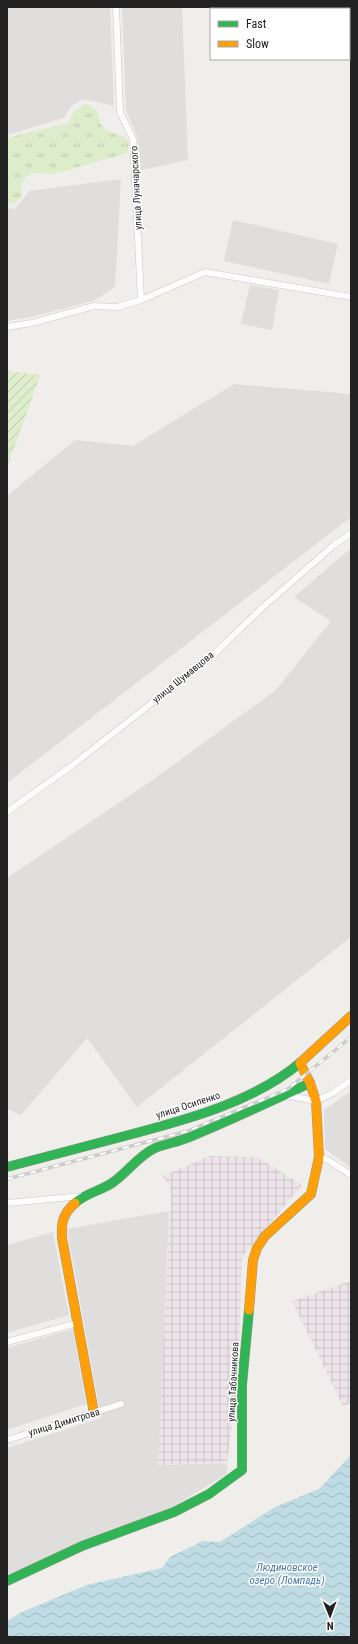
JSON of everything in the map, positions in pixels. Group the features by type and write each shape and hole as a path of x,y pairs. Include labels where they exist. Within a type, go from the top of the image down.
{"street":[{"name":"улица Луначарского","path":"116,7 120,112 133,139 141,300"},
{"path":"7,327 32,323 94,306 117,307 141,300 205,272 351,297"},
{"name":"улица Шумавцова","path":"7,812 74,764 214,654 263,607 334,545 351,533"},
{"name":"улица Осипенко","path":"7,1167 182,1120 253,1093 276,1080 300,1063 351,1016"},
{"name":"улица Табачникова","path":"7,1581 82,1546 174,1512 208,1494 242,1470 242,1385 253,1260 257,1248 265,1236 311,1194 319,1157 316,1101 310,1083 300,1063"},
{"path":"285,1095 316,1101 333,1093 351,1080"},
{"path":"7,1203 83,1196 112,1183 140,1158 155,1148 185,1139 310,1083"},
{"path":"319,1157 328,1160 351,1175"},
{"path":"83,1196 67,1211 61,1225 94,1413"},
{"path":"7,1342 77,1323"},
{"name":"улица Димитрова","path":"7,1440 121,1404"}],"shaded area":[{"path":"7,7 110,7 114,106 84,99 71,106 64,118 7,135"},
{"path":"122,7 182,7 188,160 141,170 138,138 126,111"},
{"path":"121,179 115,287 93,301 31,317 7,321 7,208 15,209 29,191"},
{"path":"233,220 338,244 329,284 224,261"},
{"path":"250,285 279,290 272,330 241,324"},
{"path":"234,384 351,394 351,517 7,783 7,496 75,440 133,446"},
{"path":"351,548 351,937 137,1107 87,1038 21,1115 7,1109 7,878 150,782 276,690 331,621 294,597"},
{"path":"351,1091 351,1168 325,1149 324,1110"},
{"path":"209,1156 257,1157 302,1185 242,1257 238,1379 227,1462 158,1465 171,1190 163,1176"},
{"path":"169,1211 158,1465 227,1463 227,1474 172,1507 7,1575 7,1448 101,1418 67,1229"},
{"path":"53,1232 69,1315 7,1333 7,1245"},
{"path":"351,1281 351,1403 343,1406 292,1301"},
{"path":"73,1329 86,1404 7,1430 7,1348"}],"green space":[{"path":"351,7 351,25 350,8 266,8"},
{"path":"85,104 92,106 98,112 100,123 107,131 125,137 129,143 128,151 124,154 54,174 31,173 23,181 21,189 22,197 15,203 7,203 7,138 68,123 75,110"},
{"path":"7,371 40,375 7,468"}],"water":[{"name":"Людиновское озеро (Ломпадь)","path":"351,1455 351,1637 7,1637 7,1621 22,1612 87,1585 162,1568 170,1557 203,1541 220,1542 275,1507 319,1489"}],"railway":[{"path":"7,1179 188,1131 288,1089 351,1037"}],"traffic: fast":[{"path":"7,1167 168,1124 216,1109 261,1089 301,1062"},
{"path":"75,1203 112,1183 149,1151 203,1132 310,1083"},
{"path":"7,1581 82,1546 174,1512 209,1494 242,1470 242,1385 249,1310"}],"traffic: slow":[{"path":"301,1062 351,1016"},
{"path":"249,1310 253,1260 257,1248 265,1236 311,1194 319,1157 316,1101 310,1083 300,1063"},
{"path":"75,1203 65,1215 62,1227 62,1238 94,1413"}]}
